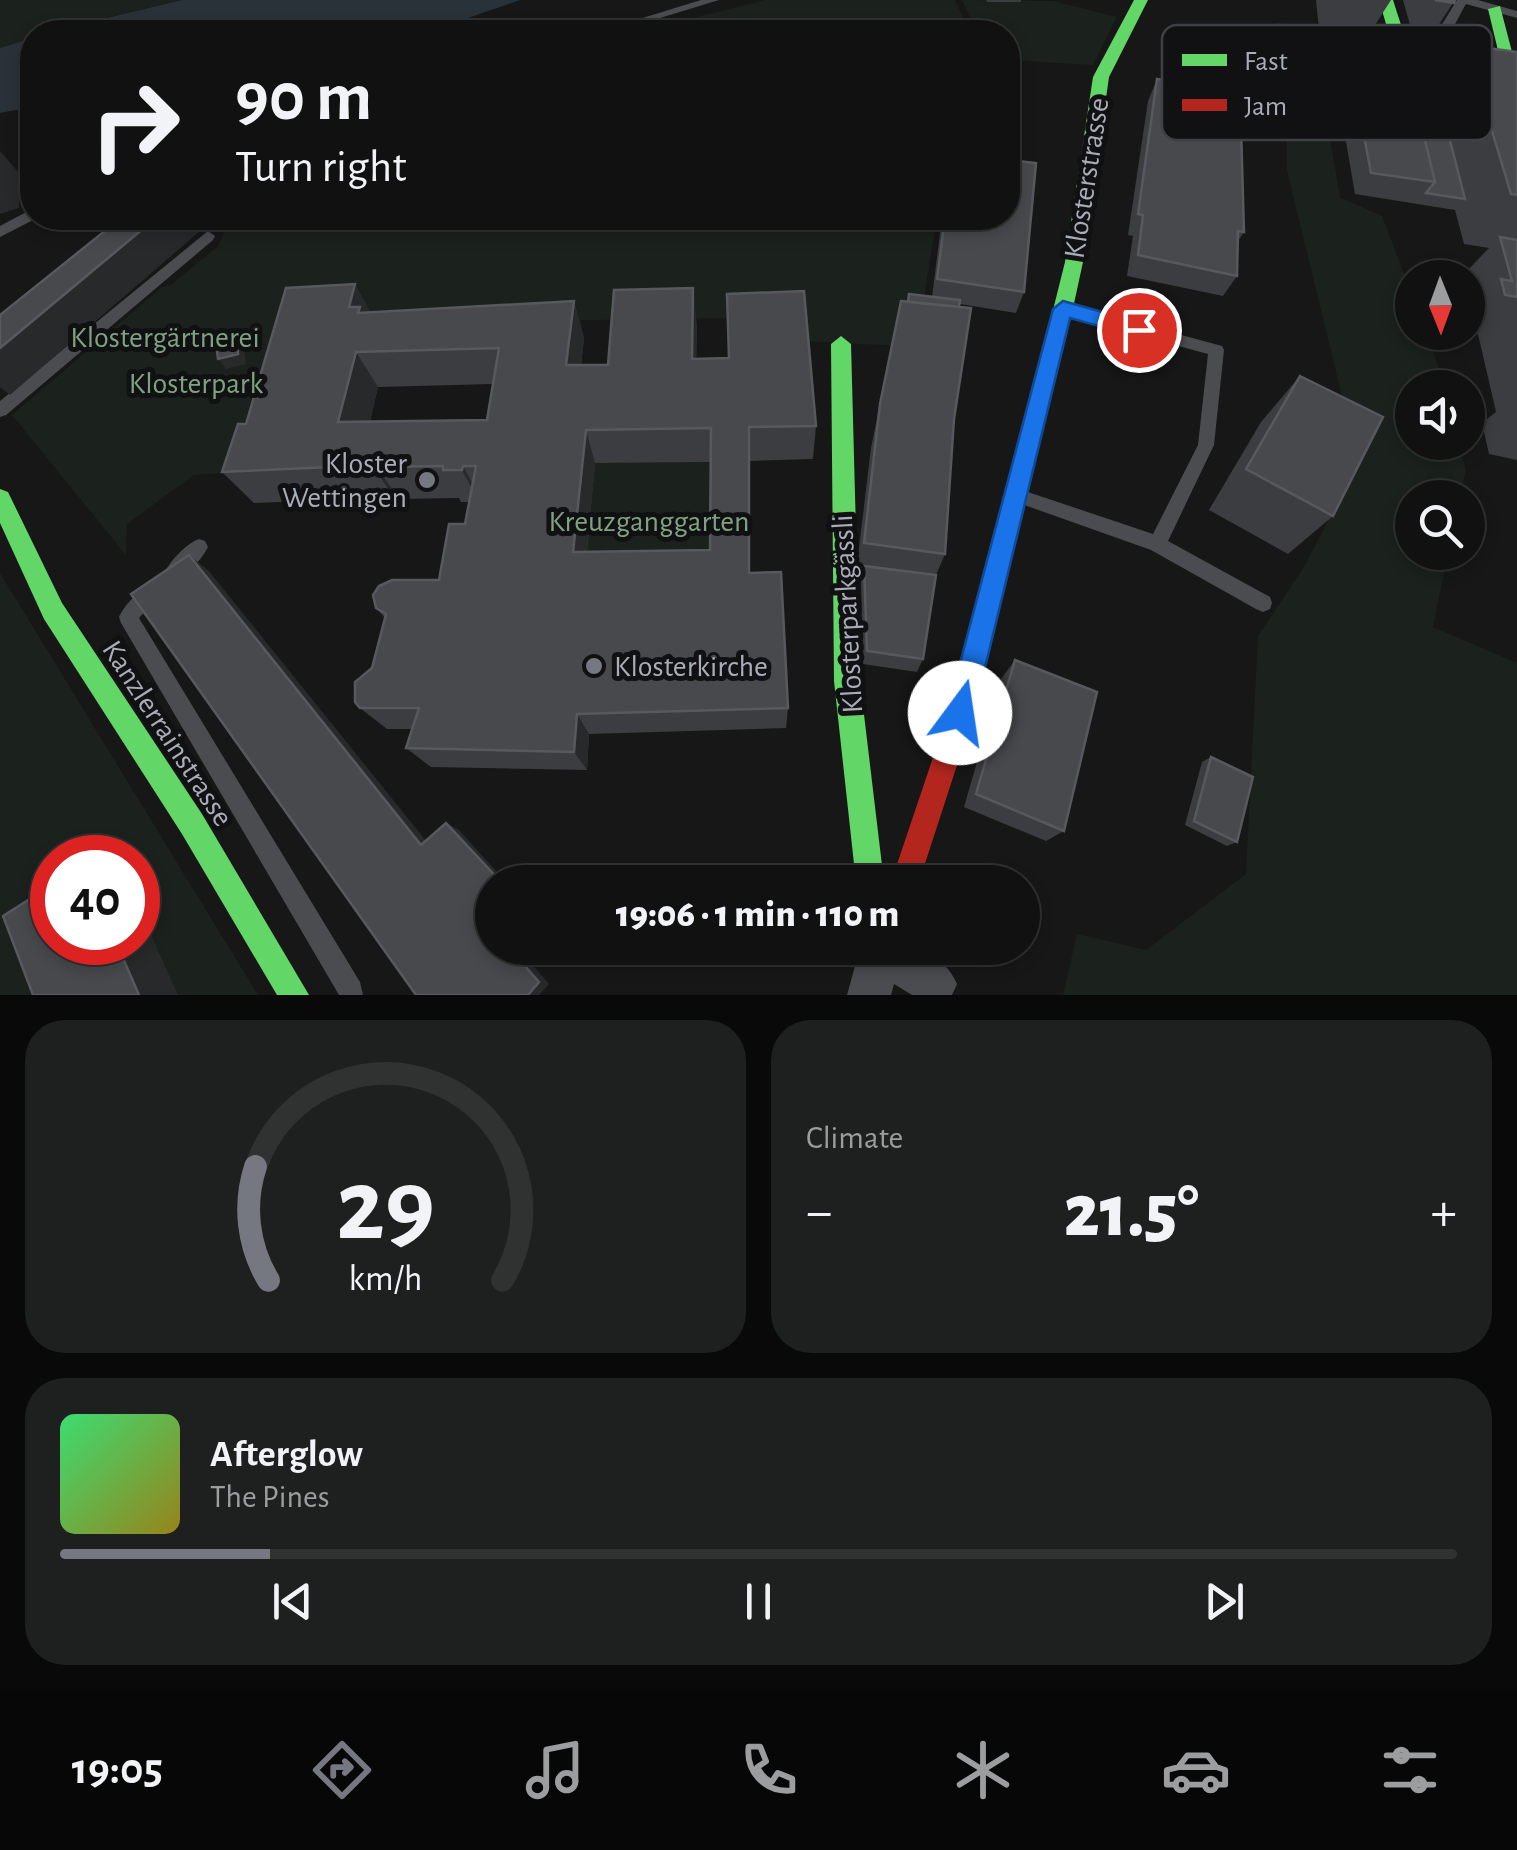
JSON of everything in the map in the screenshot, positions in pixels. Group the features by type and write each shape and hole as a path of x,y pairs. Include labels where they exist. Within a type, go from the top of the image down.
{"street":[{"name":"Klosterstrasse","path":"911,865 960,713 1063,309 1074,262 1101,77 1140,0"},
{"path":"1386,0 1394,25"},
{"path":"1492,75 1510,70 1506,12"},
{"name":"Klosterparkgässli","path":"841,344 842,558 858,817 867,865"},
{"name":"Kanzlerrainstrasse","path":"0,499 53,611 192,824 294,995"},
{"path":"868,995 877,965"},
{"path":"906,965 935,984"}],"lane":[{"path":"643,20 712,0"},
{"path":"1449,25 1464,0 1506,12"},
{"path":"0,410 208,236"},
{"path":"1063,309 1216,350 1206,445 1157,544"},
{"path":"1014,495 1157,544 1263,603"},
{"path":"199,546 128,617 352,990 351,995"}],"green space":[{"path":"0,0 182,0 99,20 20,20 20,42 0,48"},
{"path":"765,0 955,0 964,20 686,20"},
{"path":"962,0 1054,1 1117,17 1093,65 1020,61 1020,20 971,20"},
{"path":"1287,140 1330,140 1340,197 1382,216 1399,260 1395,260 1395,350 1433,350 1439,370 1395,370 1395,460 1463,460 1466,470 1464,480 1395,480 1395,570 1445,570 1433,627 1517,663 1517,995 1063,995 1077,934 1146,950 1246,874 1258,636 1304,567 1358,463 1287,170"},
{"name":"Klosterpark","path":"225,230 935,230 921,315 898,346 806,341 804,317 384,323 261,471 194,475 127,524 126,555 12,415 162,287 171,285 218,246"},
{"name":"Kreuzganggarten","path":"714,462 713,579 584,581 595,463"},
{"path":"0,573 258,995 0,995"}],"shaded area":[{"path":"182,0 520,0 462,20 99,20"},
{"path":"20,42 20,109 0,113 0,48"}],"building":[{"path":"1492,49 1517,52 1517,195 1511,194 1492,131"},
{"path":"1157,79 1162,80 1162,140 1241,140 1244,232 1238,231 1237,276 1138,255 1143,215 1138,214"},
{"path":"1365,140 1425,140 1435,182 1371,173"},
{"path":"1425,140 1450,140 1465,199 1426,193 1435,182"},
{"path":"1020,161 1036,163 1024,292 937,279 943,230 1020,230"},
{"path":"106,230 142,230 0,348 0,315"},
{"path":"1500,237 1517,240 1517,297 1505,295 1501,279 1512,281"},
{"path":"355,284 349,307 360,307 358,313 574,301 566,365 608,365 614,290 693,288 692,359 729,358 727,294 804,291 816,426 749,427 749,573 781,572 788,708 577,714 574,752 406,748 419,708 360,708 355,702 355,682 372,668 386,614 376,608 373,595 379,586 392,580 439,580 449,524 465,524 476,466 463,466 462,470 443,470 443,466 377,467 376,471 330,467 222,472 238,424 246,424 286,288","holes":["499,348 487,420 338,422 356,352","711,428 710,550 573,552 586,430"]},
{"path":"909,294 960,300 959,307 908,302"},
{"path":"901,301 971,308 954,419 945,554 864,543 880,404"},
{"path":"237,338 238,354 218,359 216,343"},
{"path":"1300,376 1383,417 1333,516 1246,469"},
{"path":"189,555 421,845 446,823 485,865 475,865 475,965 524,965 539,982 528,995 416,995 131,594"},
{"path":"864,566 936,575 923,659 867,651"},
{"path":"1015,660 1097,692 1064,831 976,794"},
{"path":"1211,757 1253,777 1237,842 1194,821"},
{"path":"30,899 30,965 126,965 139,995 33,995 3,916"}],"traffic: fast":[{"path":"1060,322 1074,262 1101,77 1141,0"},
{"path":"1386,0 1394,25"},
{"path":"1492,75 1510,70 1495,9"},
{"path":"841,344 847,681 868,865"},
{"path":"0,499 53,611 192,824 294,995"}],"traffic: jam":[{"path":"911,865 961,713 1060,322"}],"place":[{"name":"Kloster Wettingen","path":"427,480"},
{"name":"Klosterkirche","path":"594,666"}],"route":[{"path":"960,713 1063,309 1139,330"}],"park label":[{"name":"Klostergärtnerei","path":"165,337"}]}
